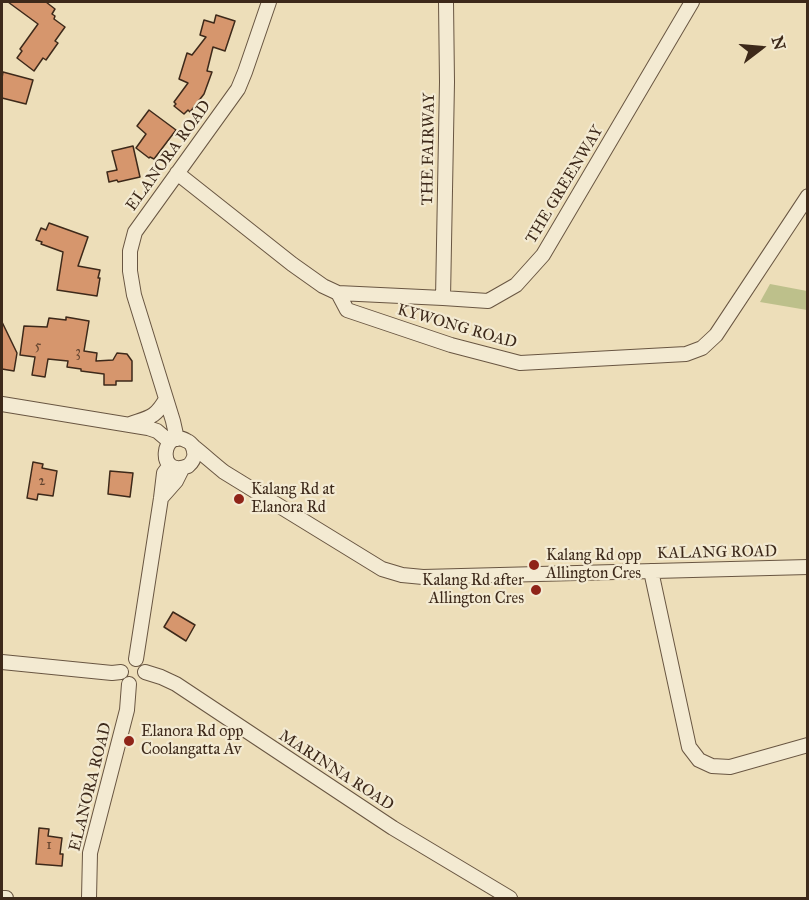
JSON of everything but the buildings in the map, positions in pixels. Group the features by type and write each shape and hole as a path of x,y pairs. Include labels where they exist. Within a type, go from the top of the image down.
{"street":[{"name":"ELANORA ROAD","path":"173,441 165,399 134,294 130,271 130,251 135,232 238,89 269,2"},
{"name":"THE FAIRWAY","path":"443,298 447,82 446,2"},
{"name":"THE GREENWAY","path":"338,294 489,301 516,285 543,255 692,2"},
{"name":"KYWONG ROAD","path":"177,173 292,264 338,294 347,310 451,345 520,363 686,354 702,348 716,334 807,195"},
{"path":"129,424 158,411 165,399"},
{"path":"2,404 148,428 173,441 185,440 192,445 195,453 181,465 164,473 136,659"},
{"path":"173,441 166,448 166,460 181,465"},
{"name":"KALANG ROAD","path":"192,445 224,472 382,569 402,575 423,577 807,567"},
{"name":"KALANG ROAD","path":"181,465 224,472"},
{"path":"651,571 689,747 699,760 712,766 730,767 807,745"},
{"path":"2,662 112,673 125,678 138,682 144,676 143,664 136,659 125,663 125,678"},
{"name":"MARINNA ROAD","path":"145,672 176,684 393,828 510,898"},
{"name":"ELANORA ROAD","path":"89,898 90,853 127,710 125,678"}],"green space":[{"path":"770,284 807,291 807,310 760,302"}],"place":[{"name":"Kalang Rd at Elanora Rd","path":"239,499"},
{"name":"Kalang Rd opp Allington Cres","path":"534,565"},
{"name":"Kalang Rd after Allington Cres","path":"536,590"},
{"name":"Elanora Rd opp Coolangatta Av","path":"129,741"}]}
